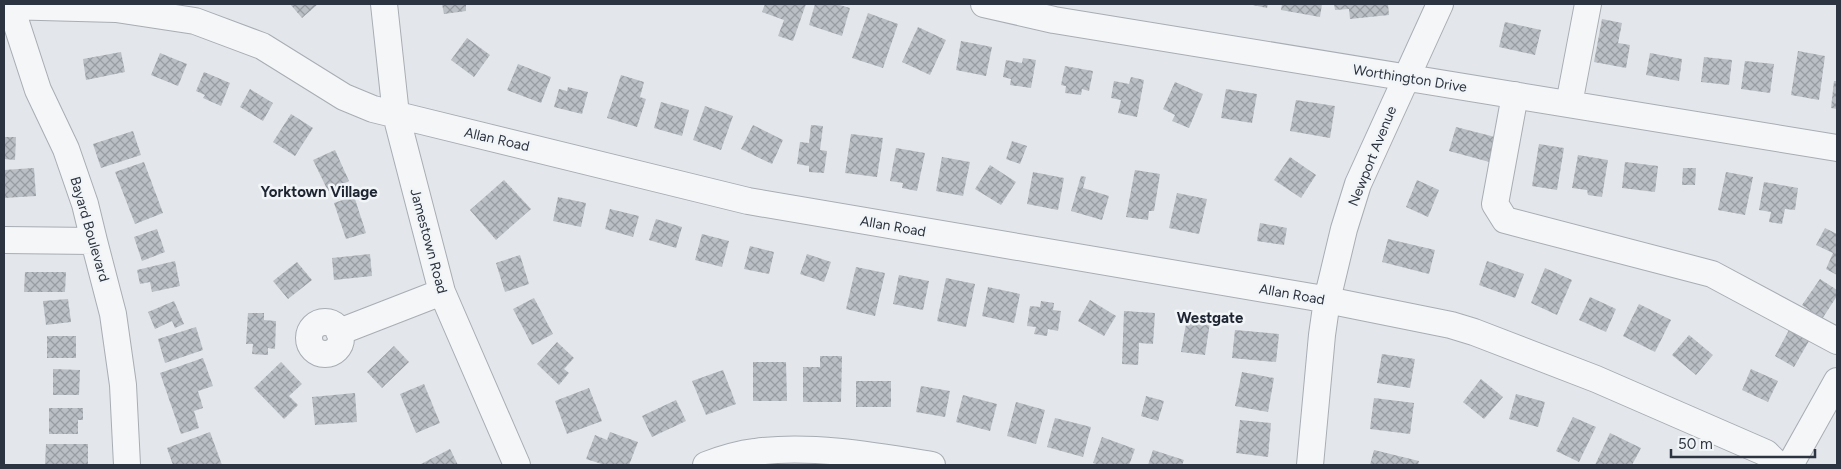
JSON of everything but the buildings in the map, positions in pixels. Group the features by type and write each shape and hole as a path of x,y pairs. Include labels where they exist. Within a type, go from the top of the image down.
{"street":[{"name":"Jamestown Road","path":"384,4 396,115 442,292 517,465"},
{"name":"Worthington Drive","path":"984,4 1054,20 1837,148"},
{"name":"Newport Avenue","path":"1310,465 1327,300 1344,229 1358,184 1440,4"},
{"path":"1569,104 1588,4"},
{"name":"Allan Road","path":"8,5 116,6 195,21 230,32 262,46 344,97 373,109 748,201 1327,300 1450,325 1474,332 1596,378 1766,453 1778,465"},
{"name":"Bayard Boulevard","path":"8,5 38,90 66,149 85,204 113,314 123,385 127,465"},
{"path":"1515,95 1495,204 1505,220 1712,274 1837,341"},
{"path":"4,240 94,240"},
{"path":"340,332 442,292"},
{"path":"1790,465 1837,381"},
{"path":"706,465 724,458 755,452 790,450 840,452 932,465"}],"district":[{"name":"Yorktown Village","path":"319,192"},
{"name":"Westgate","path":"1210,318"}]}
